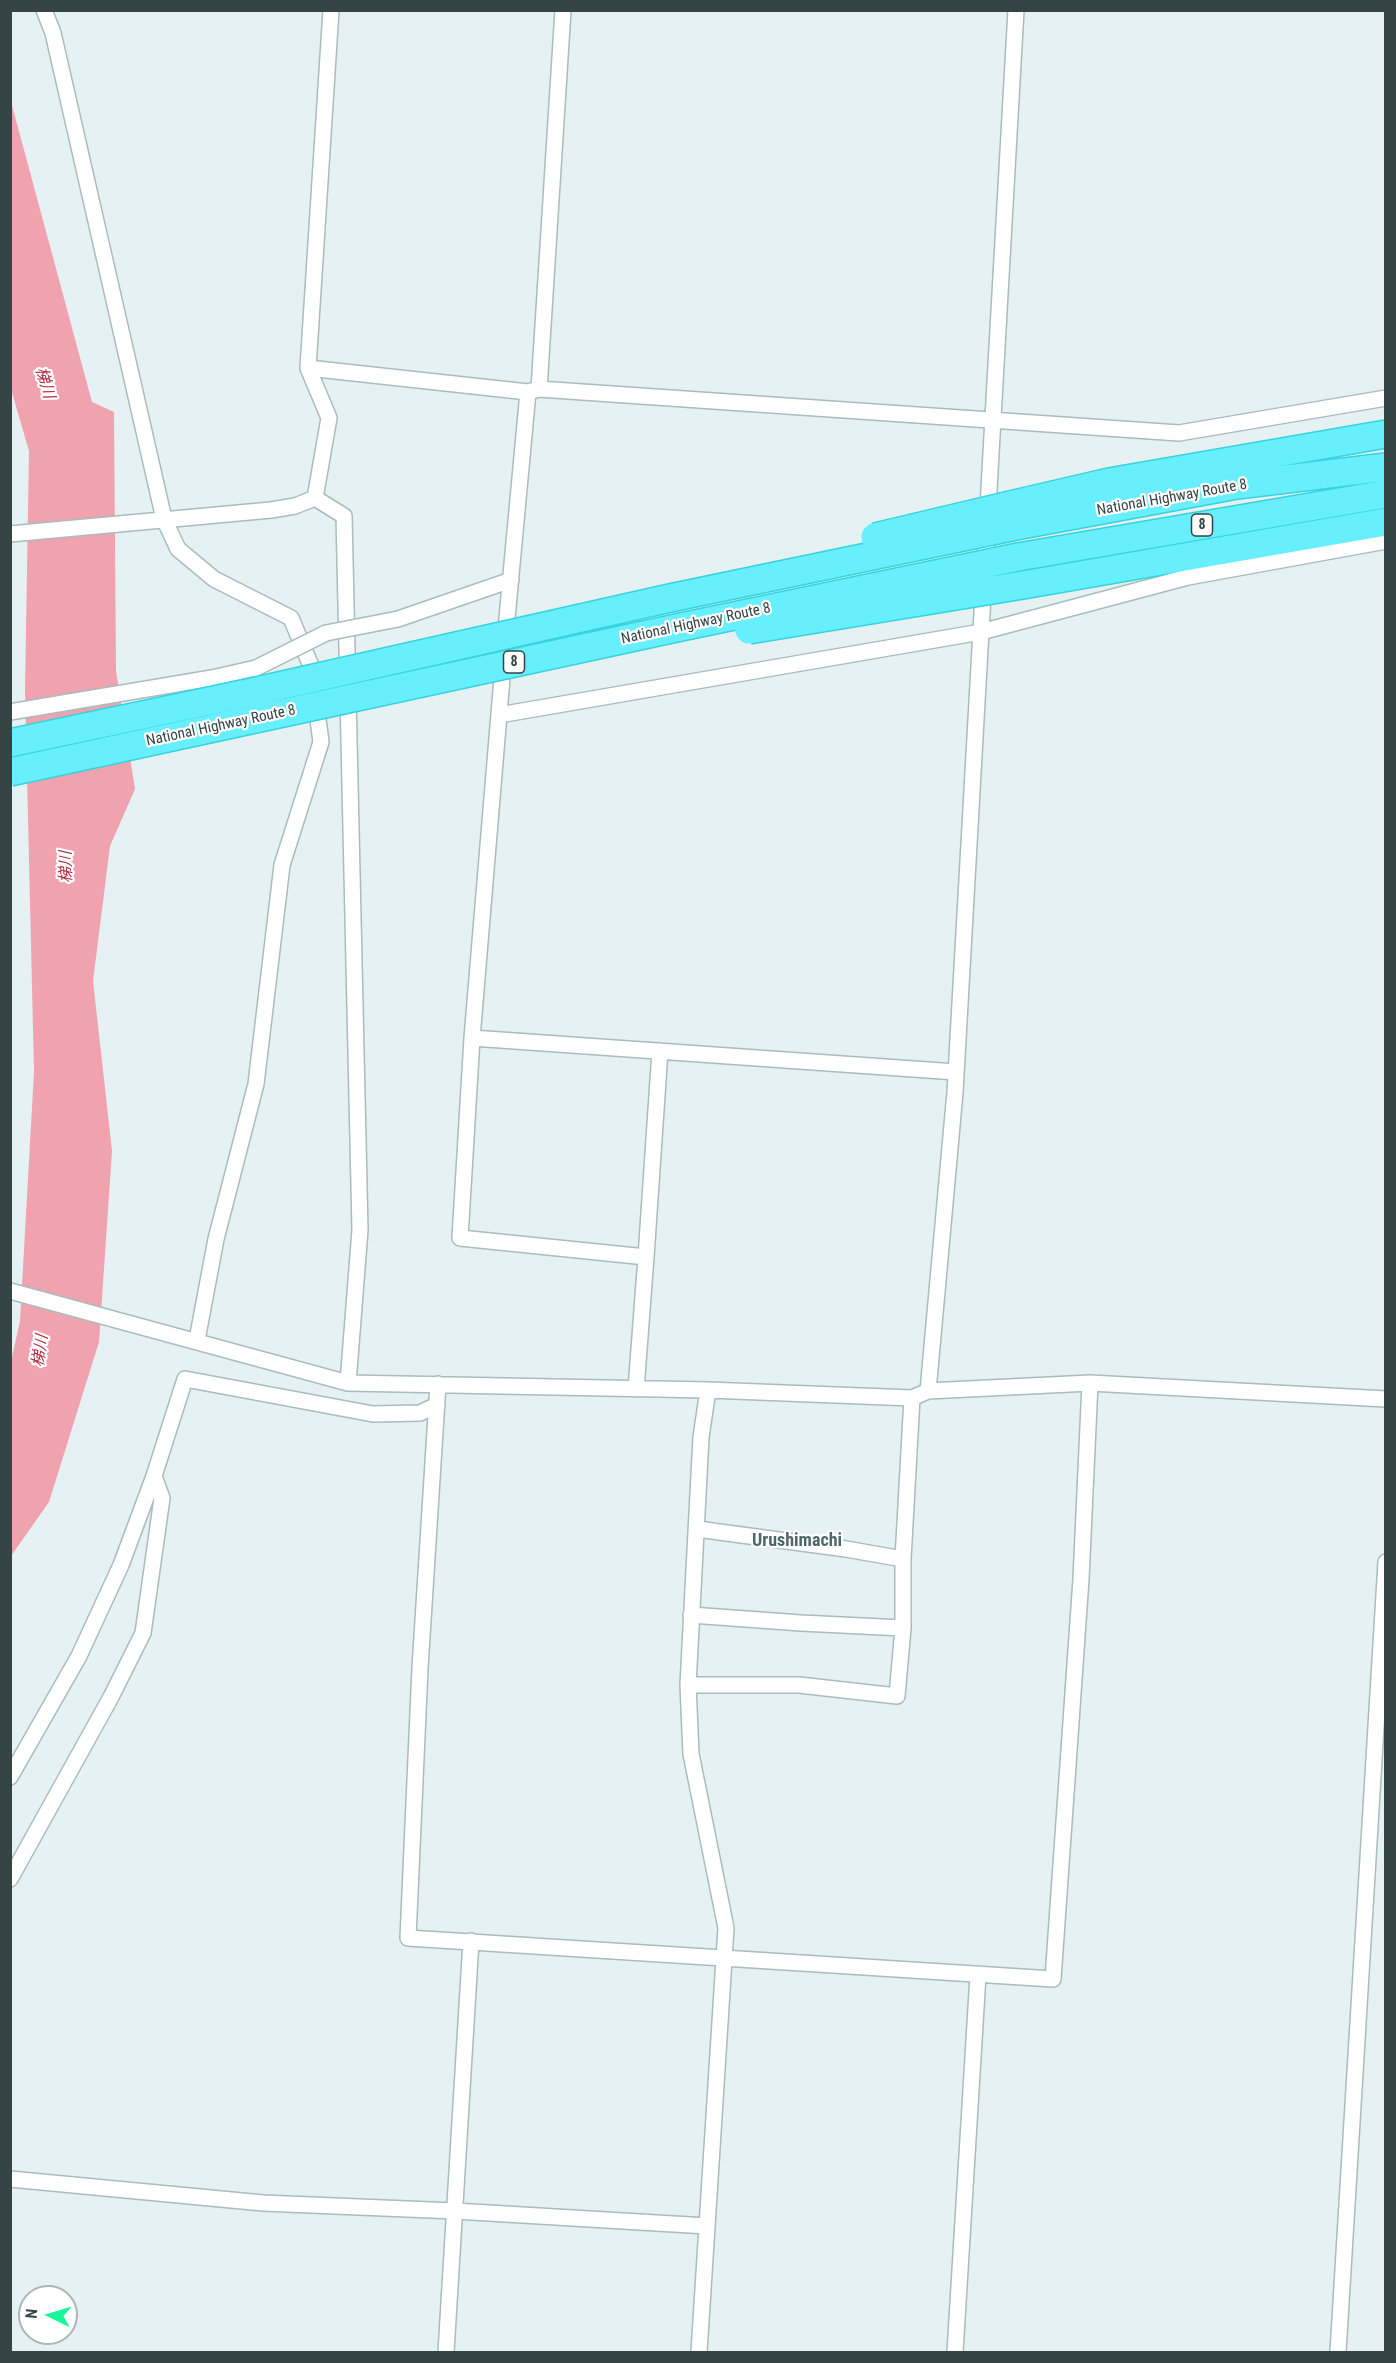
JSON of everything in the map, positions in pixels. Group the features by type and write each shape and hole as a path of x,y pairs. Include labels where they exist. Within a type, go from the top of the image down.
{"highway":[{"path":"1013,516 1109,483 1386,434"},
{"name":"National Highway Route 8","path":"10,743 252,692 670,598 1013,516 1386,466"},
{"name":"National Highway Route 8","path":"10,772 681,627 1018,557 1386,494"},
{"path":"681,627 746,631 1386,522"}],"street":[{"path":"44,10 53,33 160,519 178,549 214,579 291,618 311,666 321,742 282,865 256,1084 216,1239 197,1340"},
{"path":"315,498 329,418 308,368 331,10"},
{"path":"563,10 534,391 511,580 472,1038 460,1238 646,1257"},
{"path":"928,1391 956,1072 1016,10"},
{"path":"308,368 534,391 1179,433 1386,398"},
{"path":"10,534 271,510 295,506 315,498"},
{"path":"315,498 344,516 360,1230 348,1383"},
{"path":"500,715 981,632 1188,577 1386,542"},
{"path":"10,712 212,678 256,668 327,633 398,619 511,580"},
{"path":"472,1038 956,1072"},
{"path":"636,1389 660,1051"},
{"path":"10,1291 197,1340 348,1383 708,1390 912,1398 928,1391 1090,1383 1386,1399"},
{"path":"10,1777 79,1656 121,1565 154,1476 185,1379 373,1414 420,1413 437,1405"},
{"path":"438,1384 420,1668 408,1938 1053,1979 1081,1579 1090,1383"},
{"path":"699,2352 726,1928 691,1754 688,1685 701,1437 708,1390"},
{"path":"688,1685 799,1685 897,1696 903,1628 903,1559 912,1398"},
{"path":"10,1879 111,1697 143,1633 162,1498 154,1476"},
{"path":"697,1529 903,1559"},
{"path":"1338,2352 1386,1562"},
{"path":"691,1615 903,1628"},
{"path":"446,2352 471,1941"},
{"path":"955,2352 978,1975"},
{"path":"10,2179 262,2203 455,2211 707,2226"}],"water":[{"name":"梯川","path":"10,98 92,402 114,412 116,671 135,789 110,846 93,981 112,1151 99,1342 49,1502 11,1556 10,1366 20,1321 34,1072 25,690 29,451 11,389"}],"district":[{"name":"Urushimachi","path":"797,1541"}]}
